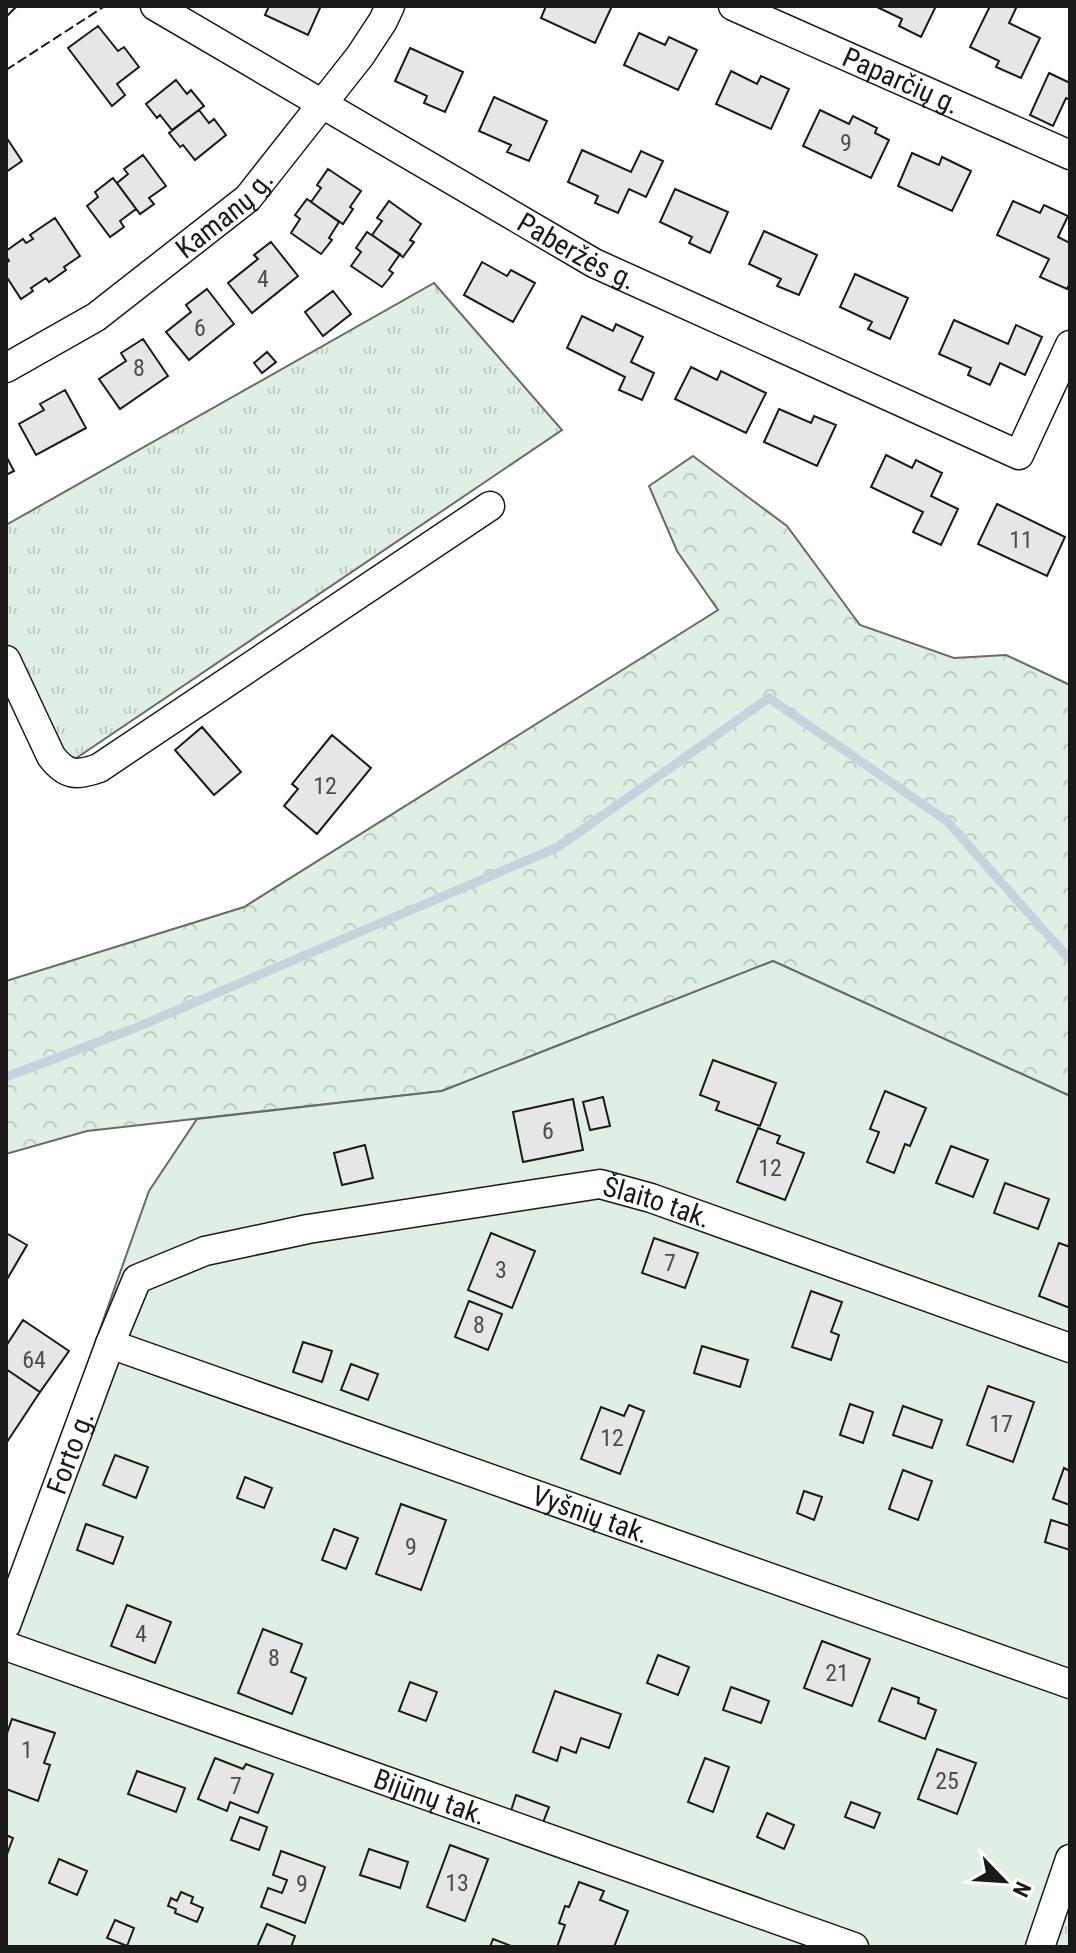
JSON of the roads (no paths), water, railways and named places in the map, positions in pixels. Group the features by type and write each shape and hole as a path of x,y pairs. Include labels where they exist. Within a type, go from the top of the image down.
{"street":[{"name":"Paberžės g.","path":"155,6 594,263 1019,455 1070,345"},
{"name":"Kamanų g.","path":"6,368 96,317 248,198 360,56 390,6"},
{"name":"Paparčių g.","path":"733,6 1070,155"},
{"path":"6,660 51,756 67,772 82,774 99,768 490,506"},
{"name":"Šlaito tak.","path":"137,1279 205,1251 279,1235 600,1184 651,1198 1070,1348"},
{"name":"Forto g.","path":"6,1625 137,1279"},
{"name":"Vyšnių tak.","path":"110,1344 1070,1684"},
{"name":"Bijūnų tak.","path":"6,1646 854,1947"},
{"path":"1040,1947 1070,1859"}],"waterway":[{"path":"6,1077 135,1028 558,847 769,698 947,821 1070,960"}]}
